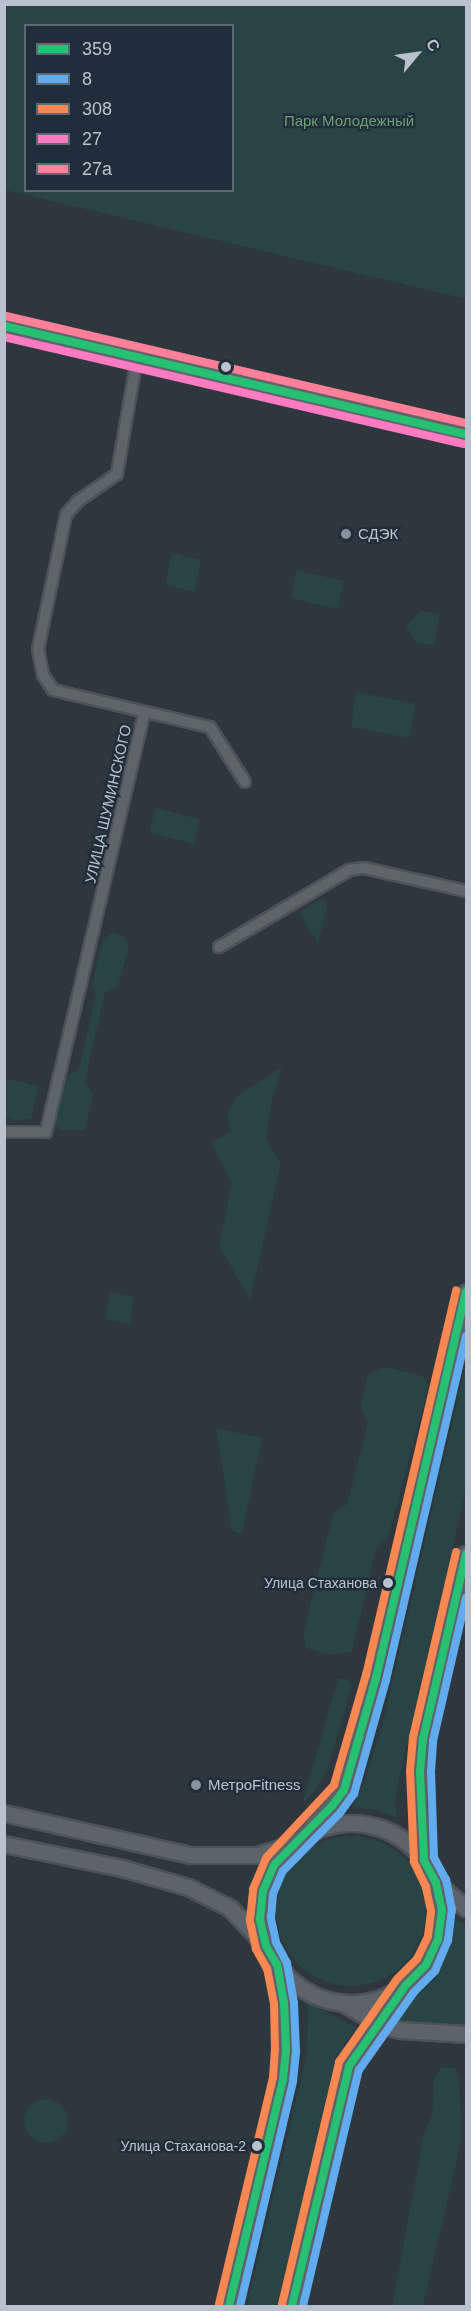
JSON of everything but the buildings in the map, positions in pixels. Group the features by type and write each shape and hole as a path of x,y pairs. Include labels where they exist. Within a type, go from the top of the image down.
{"main road":[{"path":"266,1946 260,1919 263,1891 274,1865 344,1790 354,1758 376,1678 466,1292"},
{"path":"424,1860 419,1803 423,1739 466,1554"},
{"path":"4,1812 190,1855 256,1855 292,1844"},
{"path":"292,2307 349,2066 406,1985 426,1965 438,1939 442,1911 436,1883 424,1860 400,1838 370,1824 336,1824 305,1834"},
{"path":"4,1844 122,1868 188,1887 230,1908 266,1946 277,1965 296,1985 321,1999 345,2004 378,2024 401,2030 466,2034"},
{"path":"436,1883 466,1908"},
{"path":"229,2307 283,2079 286,2025 277,1965"},
{"path":"345,2004 377,1999 406,1985"},
{"path":"360,2049 380,2037 401,2030"}],"street":[{"path":"4,326 466,434"},
{"name":"УЛИЦА ШУМИНСКОГО","path":"4,1132 46,1132 144,713 53,690 43,675 38,649 66,515 78,501 117,474 136,358"},
{"path":"144,713 210,727 245,782"},
{"path":"219,947 349,870 364,868 466,891"}],"green space":[{"name":"Парк Молодежный","path":"5,4 466,5 466,299 5,190"},
{"path":"172,553 201,560 194,592 165,585"},
{"path":"297,570 344,581 337,609 291,598"},
{"path":"421,611 440,614 434,646 416,642 406,626"},
{"path":"356,692 416,704 409,738 351,727"},
{"path":"155,808 200,819 194,844 149,833"},
{"path":"323,898 327,906 318,943 299,912"},
{"path":"113,932 123,936 129,946 118,987 105,992 85,1082 93,1095 85,1130 62,1130 54,1125 66,1078 79,1069 96,994 92,985 102,940"},
{"path":"282,1067 271,1104 266,1139 281,1164 250,1300 219,1245 232,1183 211,1143 231,1131 227,1114 237,1096"},
{"path":"5,1078 38,1086 32,1118 17,1121 5,1117"},
{"path":"110,1292 134,1297 130,1324 105,1319"},
{"path":"466,1363 466,1490 397,1787 395,1806 398,1818 375,1810 352,1807 364,1784 383,1722"},
{"path":"386,1367 423,1376 429,1386 388,1538 376,1548 352,1652 334,1655 306,1648 303,1633 333,1513 347,1504 368,1422 360,1407 368,1374"},
{"path":"216,1428 262,1438 242,1534 232,1531"},
{"path":"338,1679 348,1679 352,1685 328,1768 315,1791 302,1804"},
{"path":"351,1836 380,1842 404,1858 420,1882 426,1911 420,1940 404,1964 380,1980 351,1986 322,1980 298,1964 282,1940 276,1911 282,1882 298,1858 322,1842"},
{"path":"451,1917 466,1925 466,2026 414,2025 389,2018 410,2000 446,1950 449,1937 445,1930"},
{"path":"308,2003 359,2029 345,2042 339,2062 279,2306 247,2306 307,2054"},
{"path":"441,2067 456,2068 459,2079 462,2138 423,2306 392,2306 424,2134 432,2115 434,2079"},
{"path":"46,2099 55,2100 62,2105 67,2112 67,2130 62,2137 55,2142 46,2143 37,2142 30,2137 25,2130 24,2121 25,2112 30,2105 37,2100"}],"transit line":[{"name":"27а","path":"6,316 466,423"},
{"name":"359","path":"4,326 466,434"},
{"name":"27","path":"4,337 464,444"},
{"name":"308","path":"219,2304 273,2077 274,2004 267,1969 256,1949 250,1920 253,1889 266,1858 334,1785 366,1675 456,1290"},
{"name":"359","path":"229,2306 283,2079 286,2050 284,2003 277,1965 266,1946 260,1919 263,1891 274,1865 332,1806 344,1790 376,1678 466,1292"},
{"name":"8","path":"240,2306 293,2081 296,2051 294,2003 287,1963 276,1942 271,1918 273,1894 283,1871 340,1813 354,1794 386,1680 466,1336"},
{"name":"308","path":"282,2304 339,2062 397,1979 417,1959 428,1936 431,1911 426,1887 414,1862 410,1771 413,1737 456,1552"},
{"name":"359","path":"292,2306 349,2066 406,1985 426,1965 438,1939 442,1911 436,1883 424,1860 420,1772 423,1739 466,1554"},
{"name":"8","path":"303,2306 359,2070 414,1992 435,1971 448,1941 452,1910 446,1880 434,1857 431,1772 433,1741 466,1598"}],"place":[{"name":"СДЭК","path":"346,534"},
{"name":"Улица Стаханова","path":"388,1583"},
{"name":"МетроFitness","path":"196,1785"},
{"name":"Улица Стаханова-2","path":"257,2146"}]}
